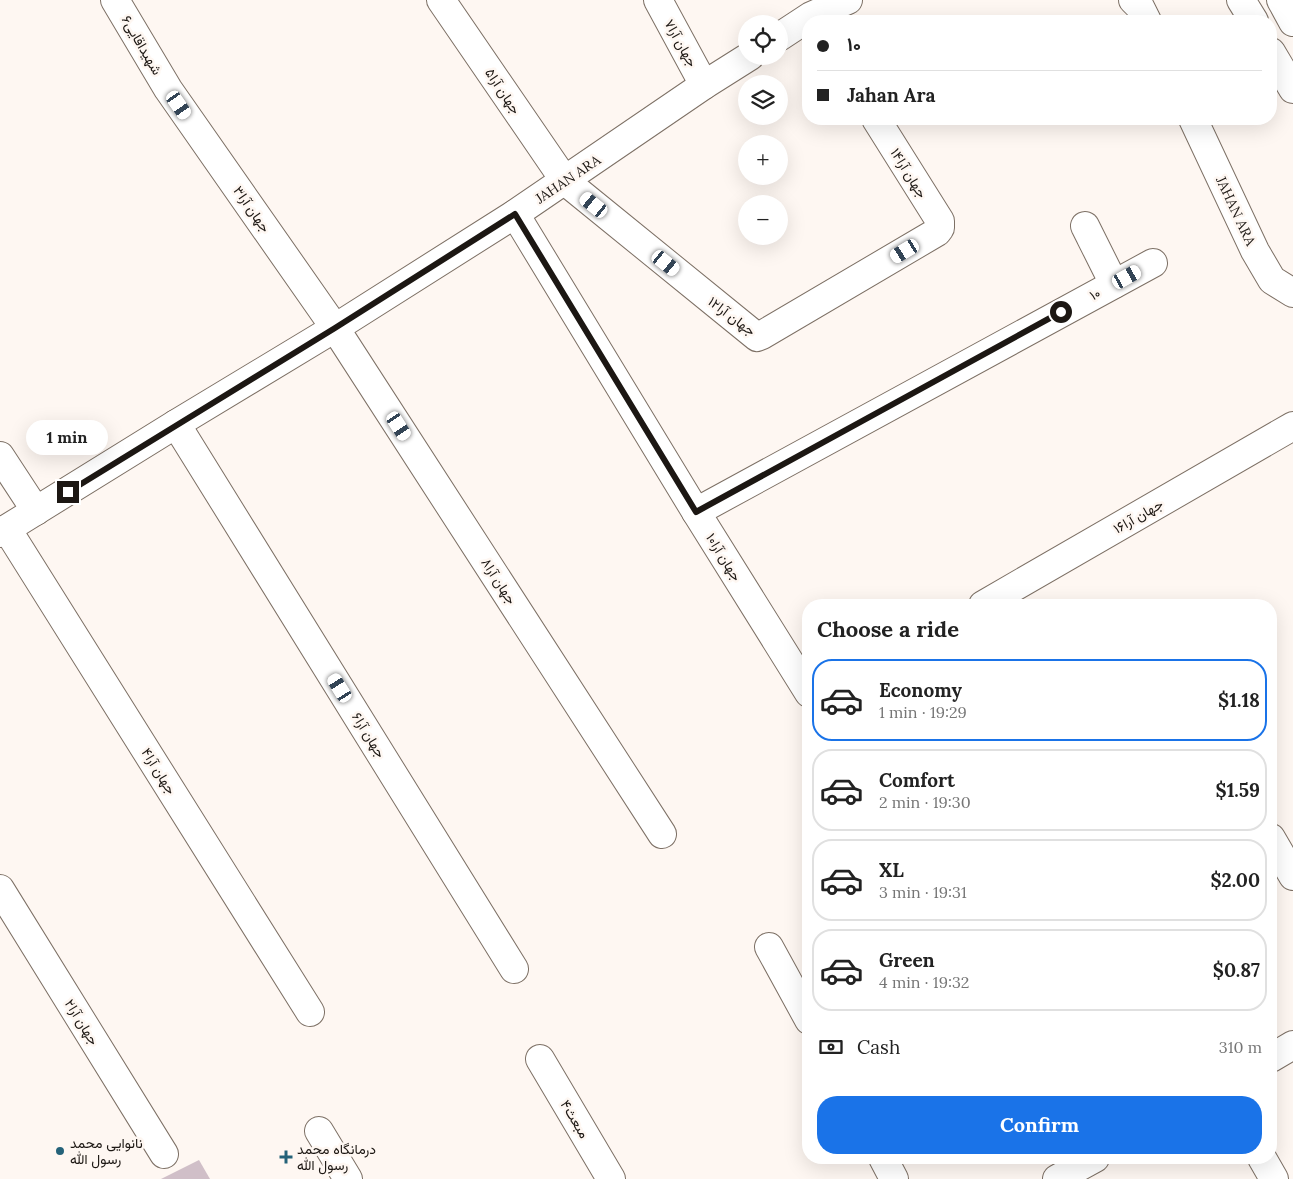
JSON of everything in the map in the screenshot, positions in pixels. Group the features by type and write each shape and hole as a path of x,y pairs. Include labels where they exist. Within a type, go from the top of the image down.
{"street":[{"name":"شهیداقایی۶","path":"116,0 168,90"},
{"name":"جهان آرا۵","path":"441,0 565,181"},
{"name":"جهان آرا۷","path":"658,0 704,86"},
{"path":"820,15 848,0"},
{"path":"1133,0 1140,7 1144,15"},
{"path":"1241,0 1250,15"},
{"path":"1281,0 1293,22"},
{"path":"788,32 802,25"},
{"path":"1277,62 1293,89"},
{"name":"JAHAN ARA","path":"4,531 335,328 515,214 738,64"},
{"name":"جهان آرا۳","path":"168,90 335,328"},
{"name":"جهان آرا۱۴","path":"880,125 940,221 940,228"},
{"name":"JAHAN ARA","path":"1196,125 1255,251 1272,280 1293,293"},
{"name":"جهان آرا۱۲","path":"565,181 757,336 762,335 937,232 940,228"},
{"name":"جهان آرا۱۰","path":"515,214 696,512 802,682"},
{"path":"1085,226 1114,284"},
{"name":"۱۰","path":"696,512 1153,262"},
{"name":"جهان آرا۸","path":"335,328 662,834"},
{"name":"جهان آرا۶","path":"176,424 514,969"},
{"name":"جهان آرا۱۶","path":"993,599 1293,426"},
{"path":"0,456 36,511"},
{"name":"جهان آرا۴","path":"4,531 310,1012"},
{"path":"1277,848 1293,876"},
{"name":"جهان آرا۲","path":"0,889 164,1154"},
{"path":"770,947 802,1007"},
{"path":"1277,1055 1293,1046"},
{"name":"مبعث۴","path":"540,1059 611,1179"},
{"path":"319,1131 348,1179"},
{"path":"886,1164 894,1179"},
{"path":"1057,1179 1084,1164"},
{"path":"1265,1164 1274,1179"}],"building":[{"path":"199,1160 210,1179 161,1179"}],"place":[{"name":"نانوایی محمد رسول الله","path":"60,1151"},
{"name":"درمانگاه محمد رسول الله","path":"286,1157"}],"route":[{"path":"68,492 335,328 515,214 696,512 1061,312"}]}
